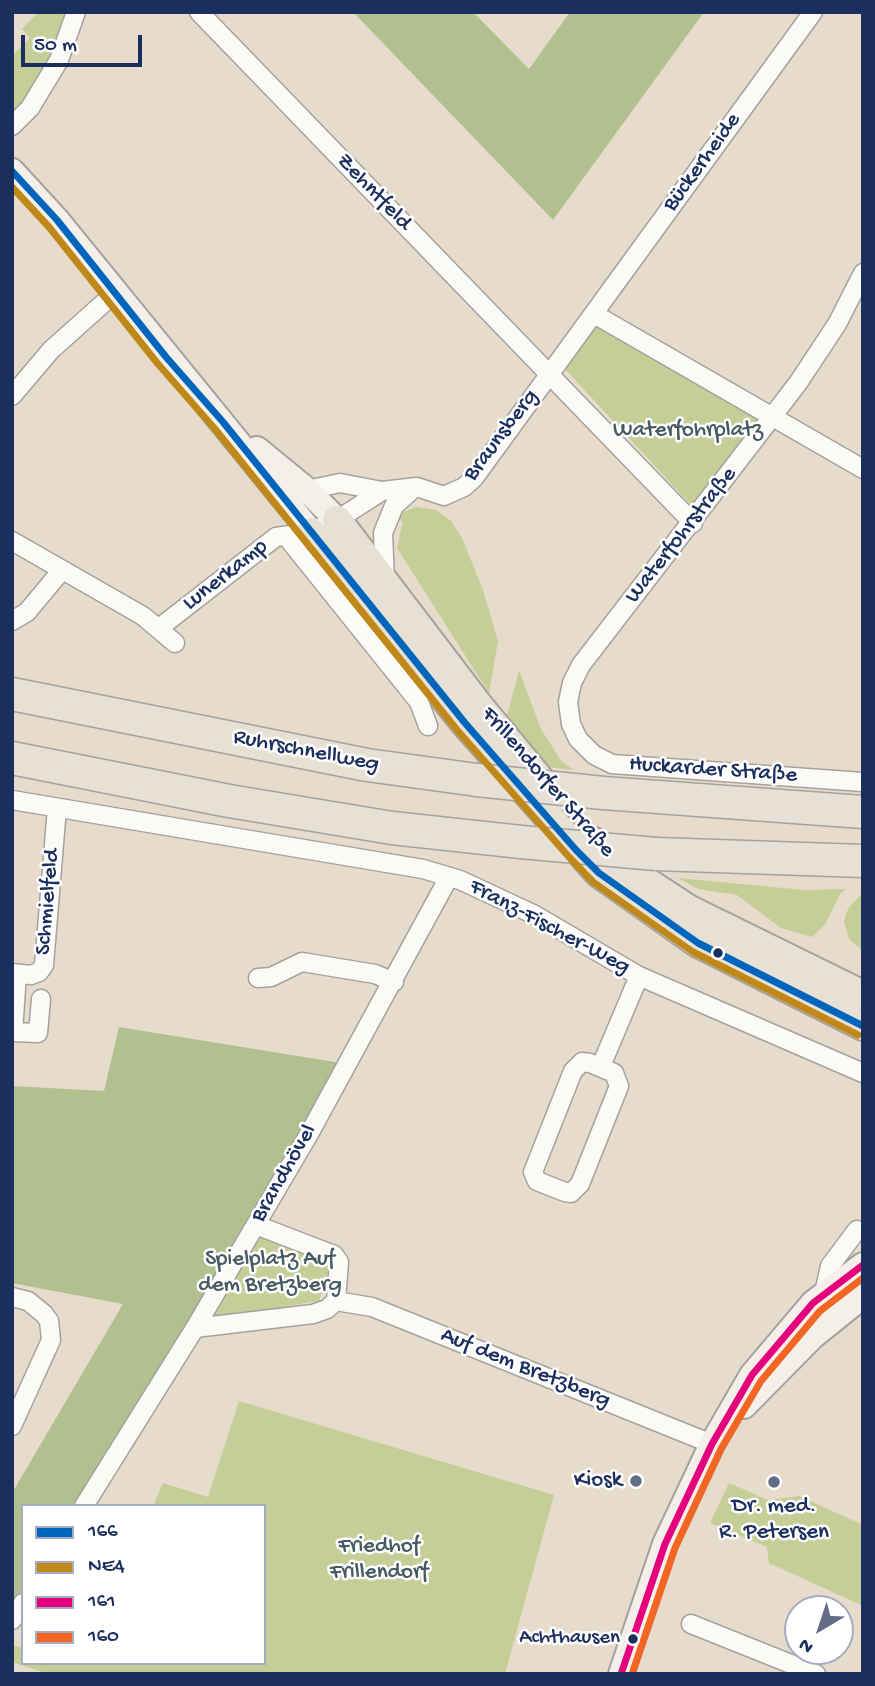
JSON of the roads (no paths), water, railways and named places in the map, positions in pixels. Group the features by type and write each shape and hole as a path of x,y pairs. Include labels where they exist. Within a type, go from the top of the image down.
{"highway":[{"name":"Ruhrschnellweg","path":"12,694 367,765 603,793 863,812"},
{"path":"12,758 229,801 392,828 656,854 863,861"}],"main road":[{"path":"12,171 116,292 166,357 311,529"},
{"path":"223,422 307,489 311,529"},
{"name":"Frillendorfer Straße","path":"311,529 385,581 478,705 589,838 616,862 711,921 863,995"},
{"name":"Frillendorfer Straße","path":"311,529 464,723 599,873 698,943 863,1026"},
{"path":"621,1674 666,1544 712,1444 752,1375 794,1322 824,1293 863,1265"},
{"path":"712,1444 811,1337 863,1296"}],"street":[{"path":"12,126 43,89 68,42 76,12"},
{"name":"Zehntfeld","path":"199,12 548,373"},
{"name":"Bückerheide","path":"594,314 813,12"},
{"name":"Waterfohrstraße","path":"569,693 581,665 694,523 818,354 863,273"},
{"path":"12,396 51,350 116,292"},
{"path":"694,523 548,373 594,314 863,469"},
{"name":"Braunsberg","path":"311,529 382,491 414,488 444,496 464,487 481,468 548,373"},
{"path":"307,489 341,483 382,491"},
{"path":"385,581 383,533 394,506 414,488"},
{"path":"311,529 419,702 428,726"},
{"name":"Lunerkamp","path":"159,628 276,537 311,529"},
{"name":"Lunerkamp","path":"12,541 159,628 175,643"},
{"path":"12,621 27,612 62,570"},
{"name":"Huckarder Straße","path":"569,693 570,717 578,738 594,755 612,764 863,782"},
{"name":"Franz-Fischer-Weg","path":"12,800 423,869 449,877 476,886 535,915 639,976 863,1073"},
{"name":"Schmielfeld","path":"41,999 38,1033 13,1032 15,973 39,972 44,965 57,808"},
{"name":"Brandhövel","path":"85,1504 256,1224 394,982 449,877"},
{"path":"258,978 271,977 302,962 375,974 394,982"},
{"path":"601,1066 639,976"},
{"path":"590,1063 601,1066 618,1079 618,1092 580,1184 571,1193 537,1181 534,1177 535,1166 576,1066 590,1063"},
{"path":"195,1328 313,1314 336,1301 339,1262 334,1255 256,1224"},
{"path":"860,1226 863,1251"},
{"path":"824,1293 830,1266 860,1226"},
{"path":"12,1297 28,1301 44,1314 51,1340 12,1426"},
{"name":"Auf dem Bretzberg","path":"336,1301 372,1307 712,1444"},
{"path":"691,1624 816,1674"}],"place":[{"name":"Kiosk","path":"636,1481"},
{"name":"Dr. med. R. Petersen","path":"774,1482"},
{"name":"Achthausen","path":"633,1639"}],"park label":[{"name":"Waterfohrplatz","path":"688,431"},
{"name":"Spielplatz Auf dem Bretzberg","path":"270,1273"},
{"name":"Friedhof Frillendorf","path":"379,1560"}]}
